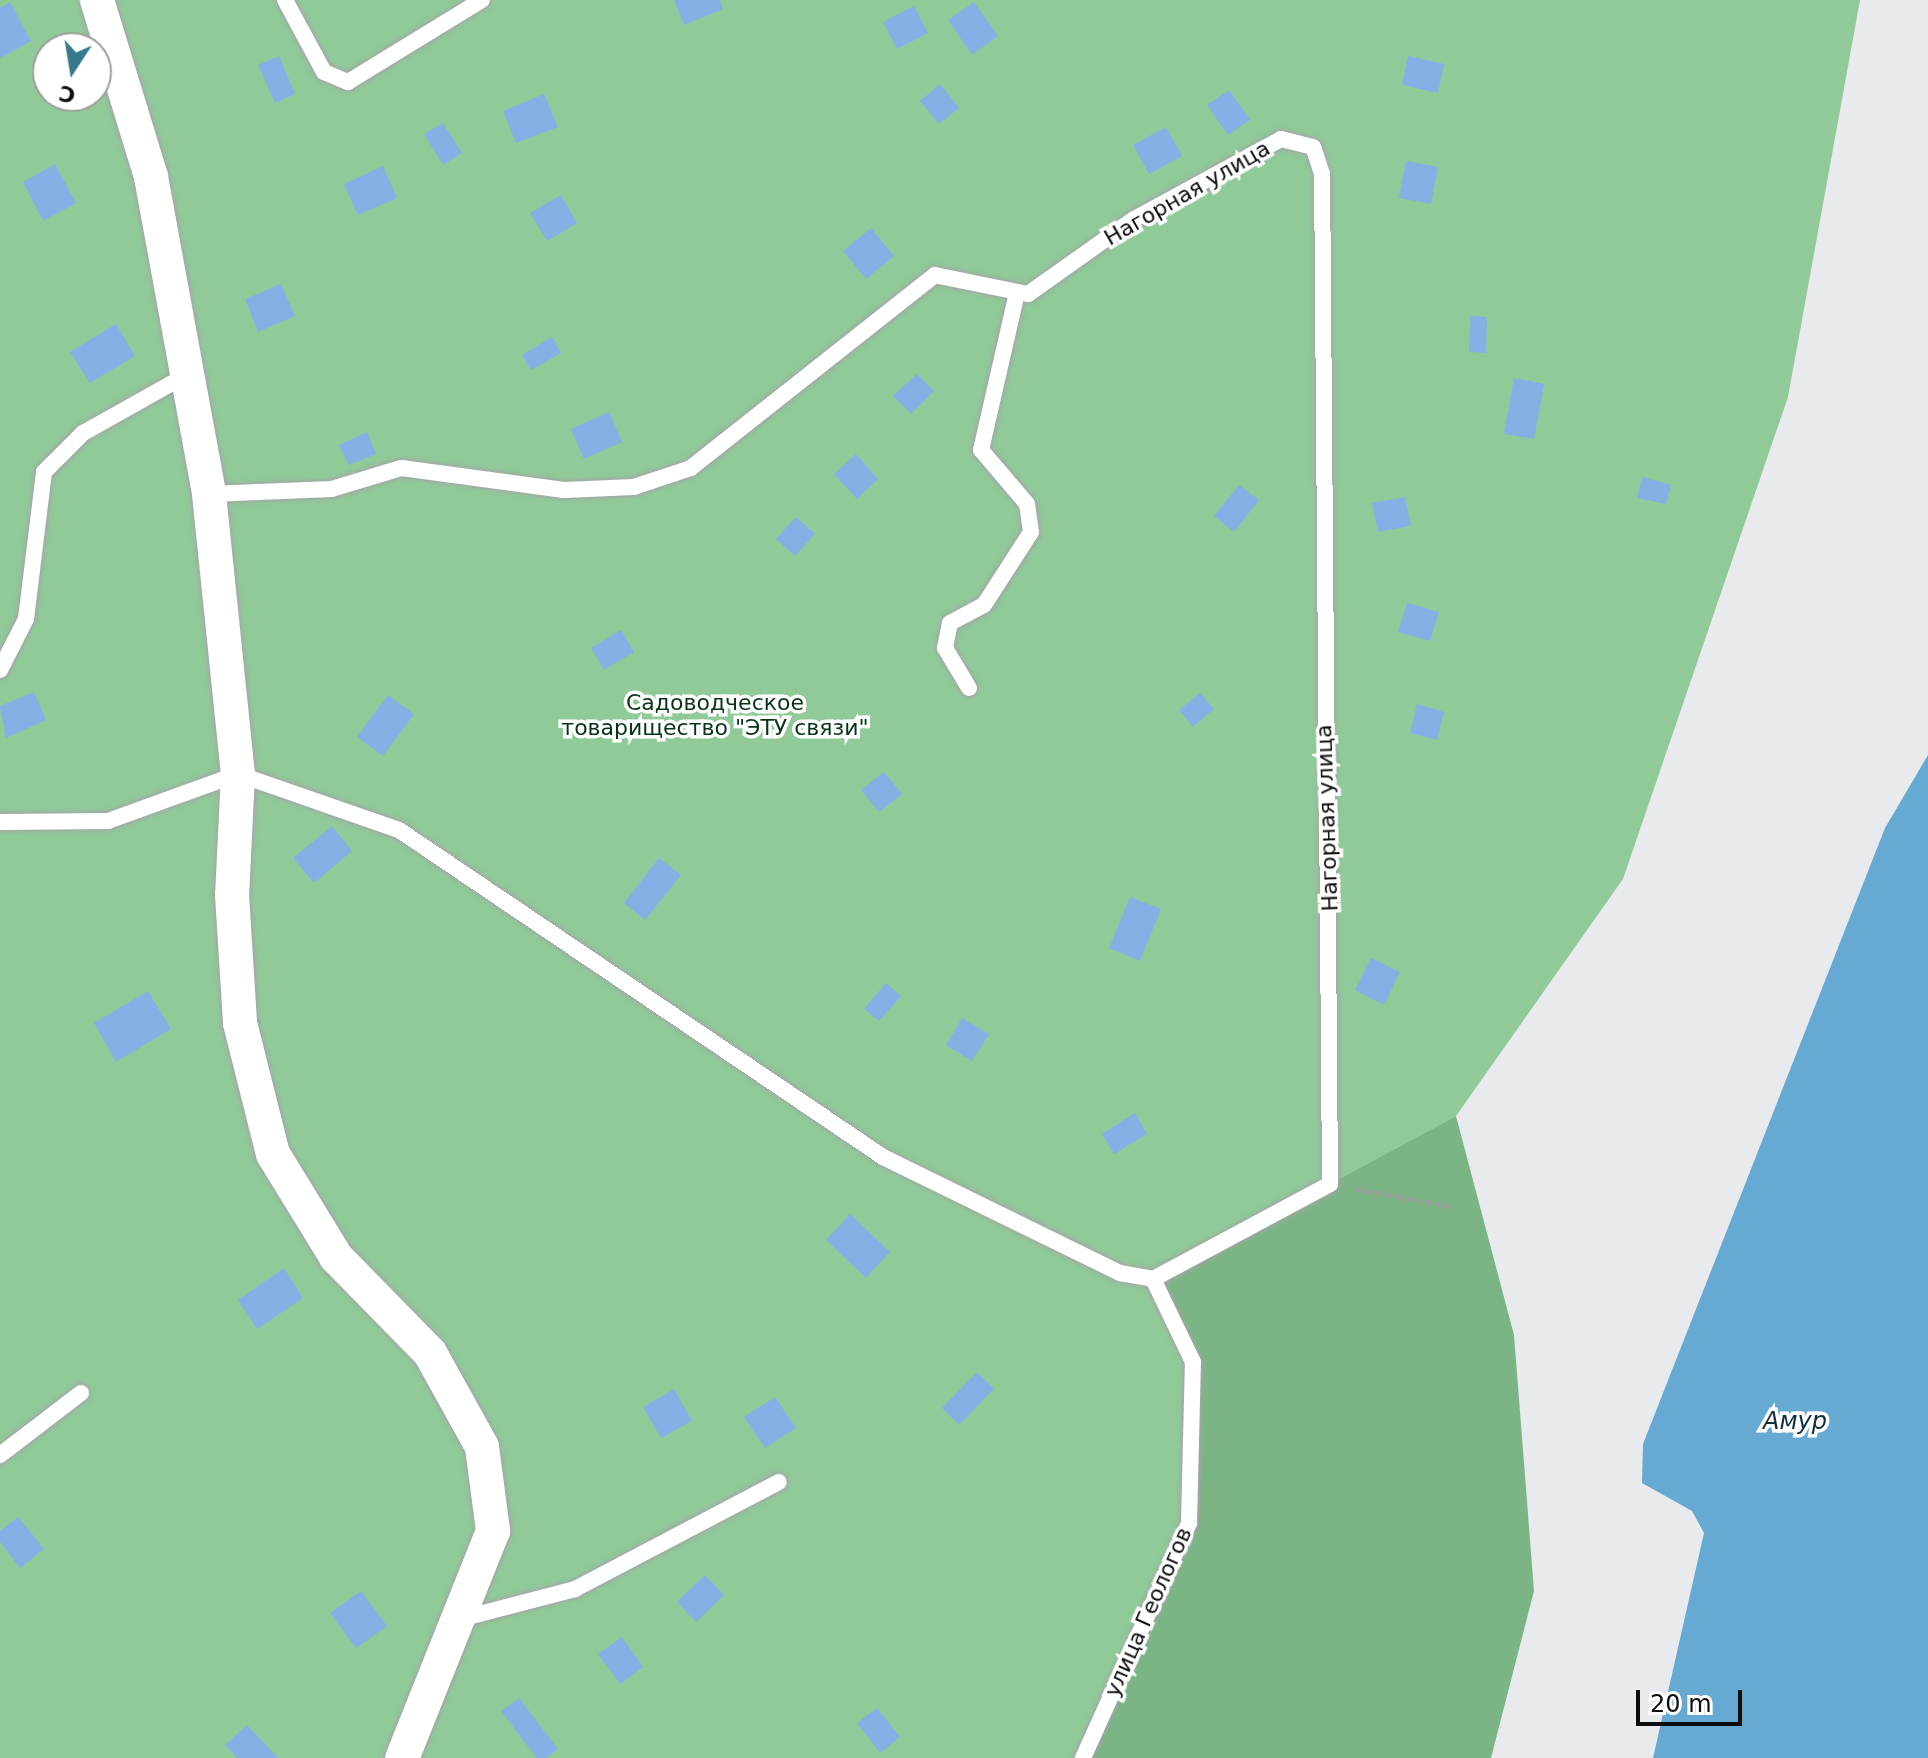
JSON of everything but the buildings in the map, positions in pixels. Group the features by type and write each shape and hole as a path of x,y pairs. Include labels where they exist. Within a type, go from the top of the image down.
{"street":[{"path":"97,0 151,177 209,494 238,774 232,895 240,1023 273,1154 336,1257 430,1353 482,1447 493,1531 464,1618 402,1758"}],"lane":[{"path":"285,0 324,72 348,82 482,0"},
{"name":"Нагорная улица","path":"1017,293 1028,294 1134,219 1281,139 1313,147 1322,174 1330,1184"},
{"path":"209,494 332,489 401,468 564,490 634,487 691,468 935,275 1017,293 981,450 1027,504 1031,532 984,605 950,623 945,648 969,688"},
{"path":"0,670 26,619 44,472 83,433 189,373"},
{"path":"0,822 108,821 238,774 399,830 883,1157 1044,1239 1120,1273 1153,1279 1330,1184"},
{"name":"улица Геологов","path":"1083,1758 1189,1523 1193,1362 1153,1279"},
{"path":"0,1455 81,1393"},
{"path":"464,1618 575,1589 779,1482"}],"path":[{"path":"1330,1184 1449,1206"}],"green space":[{"name":"Садоводческое товарищество \"ЭТУ связи\"","path":"0,0 1860,0 1788,397 1623,879 1456,1116 1153,1279 1193,1362 1189,1523 1083,1758 0,1758"},
{"path":"1456,1116 1514,1335 1534,1591 1491,1758 1083,1758 1189,1523 1193,1362 1153,1279"}],"water":[{"name":"Амур","path":"1928,755 1928,1758 1653,1758 1704,1533 1692,1511 1642,1483 1643,1444 1885,828"}]}
